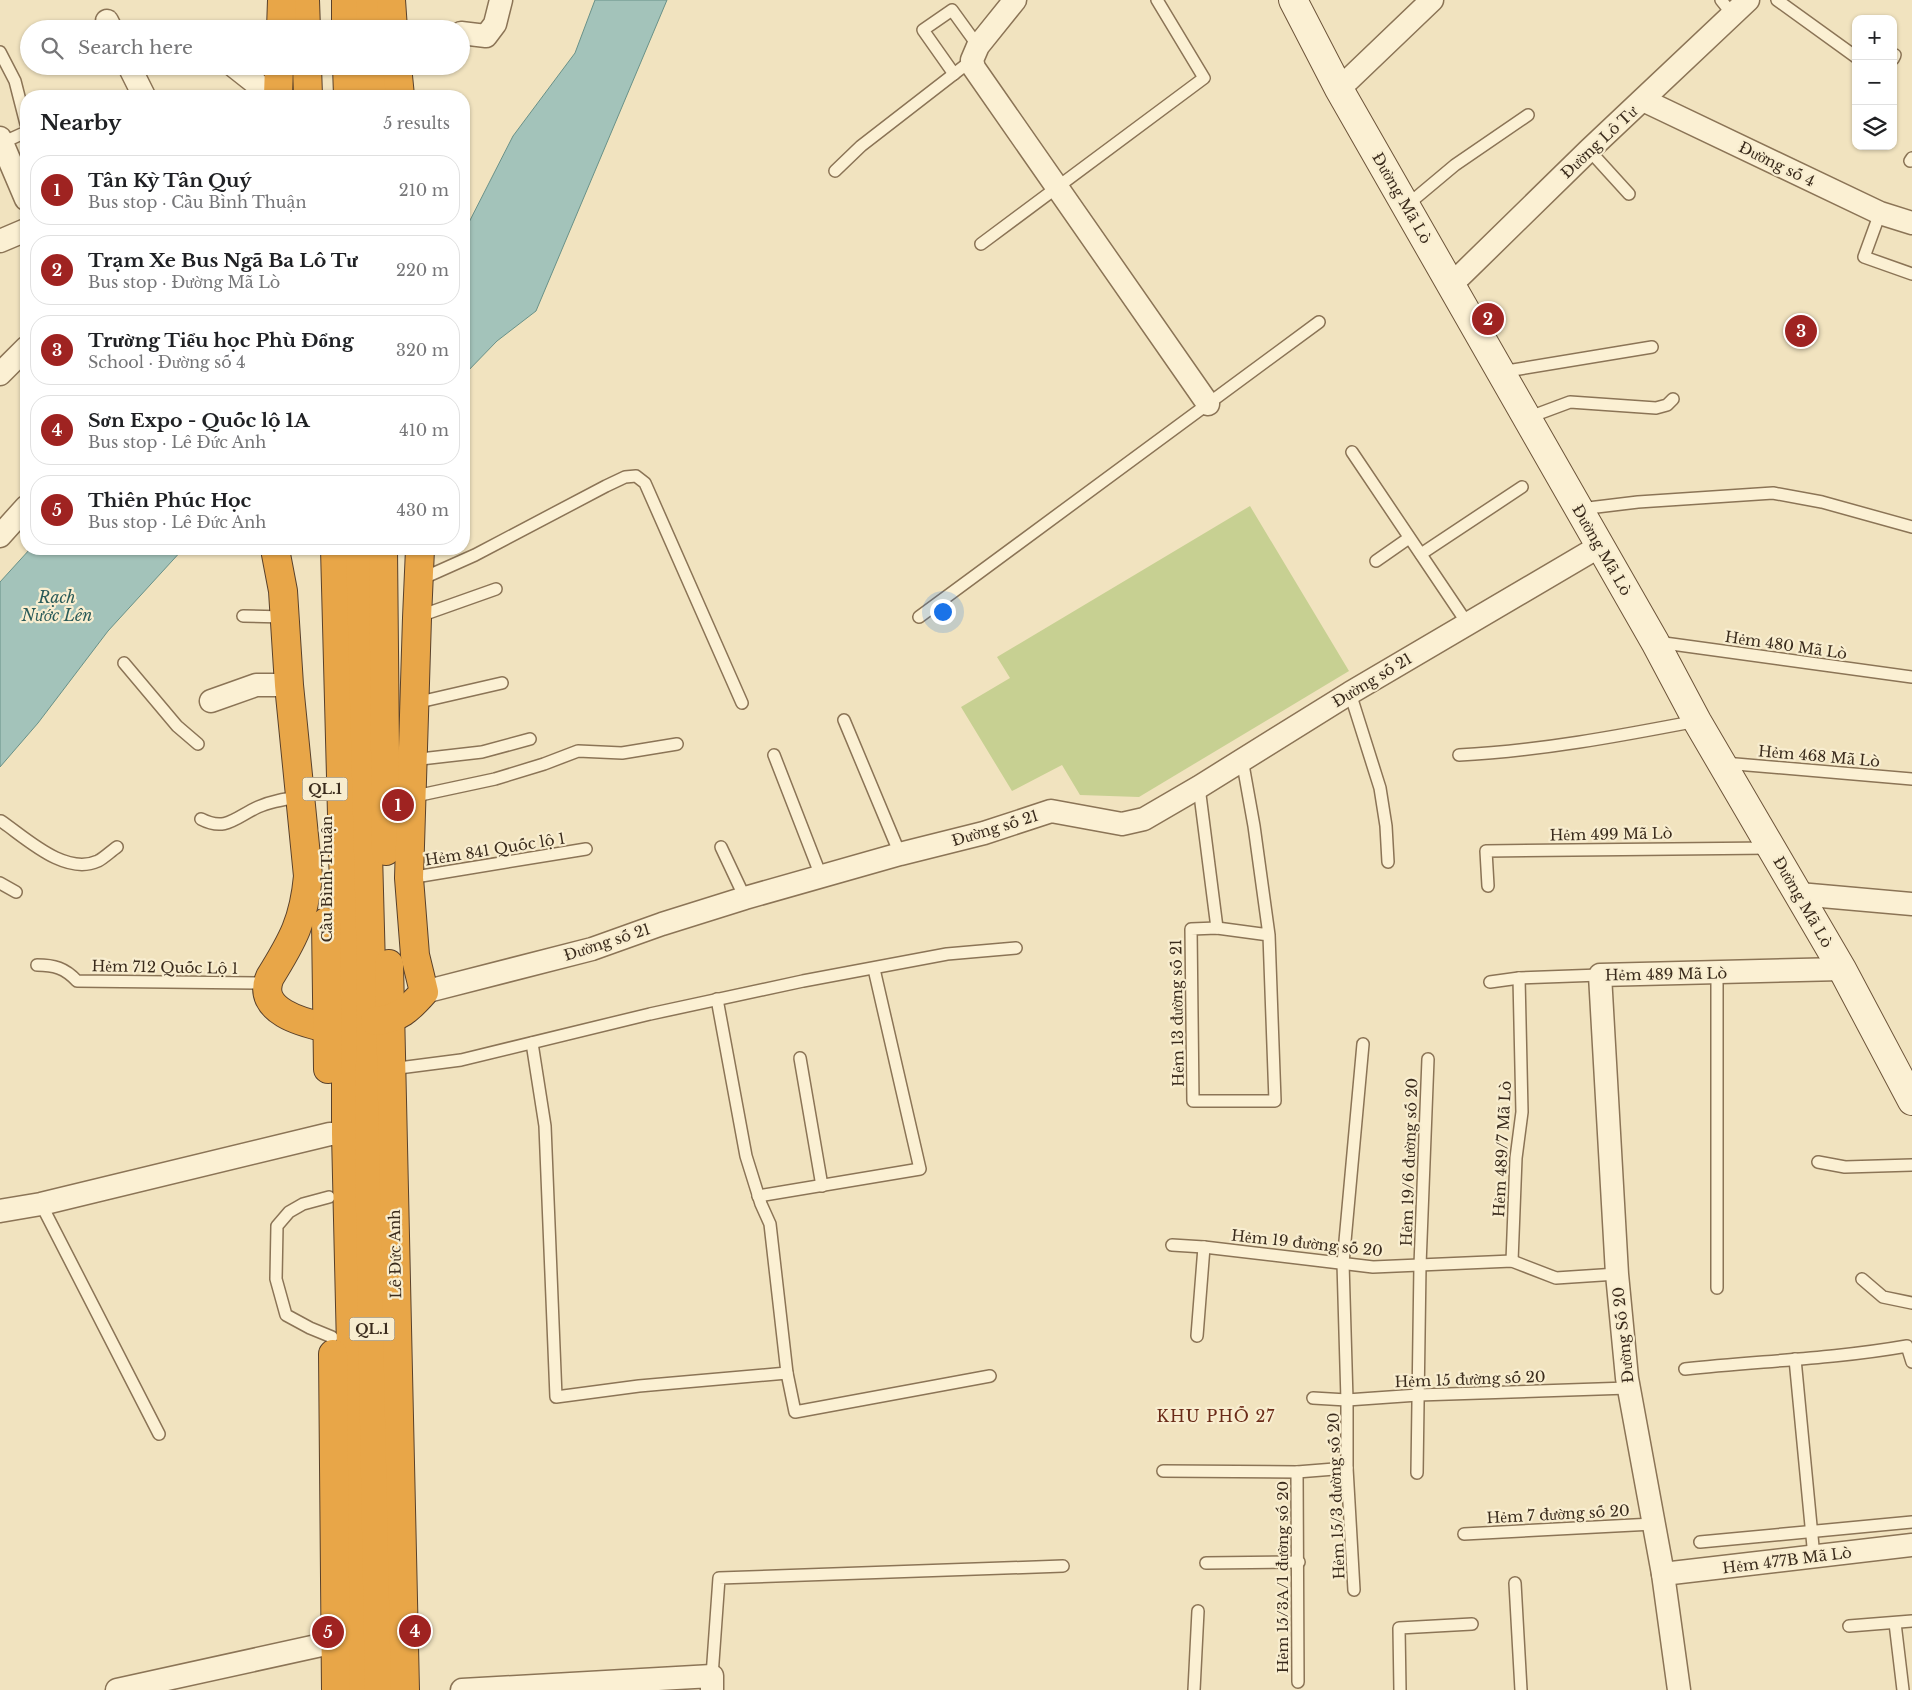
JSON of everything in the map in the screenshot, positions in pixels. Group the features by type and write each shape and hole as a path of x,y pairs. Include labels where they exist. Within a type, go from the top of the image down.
{"highway":[{"path":"281,20 282,0"},
{"path":"305,0 306,20"},
{"path":"322,0 322,20"},
{"path":"346,0 346,20"},
{"path":"370,0 371,20"},
{"path":"391,0 392,20"},
{"path":"278,90 279,75"},
{"path":"307,75 308,90"},
{"path":"324,75 324,90"},
{"path":"347,75 348,90"},
{"path":"372,75 373,90"},
{"path":"398,75 399,90"},
{"path":"276,555 285,617 289,685 308,876 305,902 299,924 291,943 267,983 270,997 284,1014 297,1021 327,1028"},
{"name":"Cầu Bình Thuận","path":"322,555 327,1028"},
{"name":"Cầu Bình Thuận","path":"335,555 358,967"},
{"name":"QL.1","path":"345,1490 332,1337 329,1197 358,967 360,555"},
{"name":"Lê Đức Anh","path":"380,1690 369,1168 381,1020 387,908 383,555"},
{"path":"381,1020 414,1002 424,992 415,955 409,878 420,555"},
{"name":"Lê Đức Anh","path":"358,967 381,1020 391,1070 404,1690"},
{"name":"QL.1","path":"327,1028 338,1134 347,1642 359,1690"},
{"name":"QL.1","path":"336,1690 347,1642"}],"main road":[{"name":"Đường Mã Lò","path":"1292,0 1339,89 1655,642 1698,721 1842,969 1912,1100"}],"street":[{"path":"470,35 486,36 495,24 501,0"},
{"path":"1016,0 975,53 974,68 1208,404"},
{"path":"1339,89 1432,0"},
{"name":"Đường Lô Tư","path":"1451,285 1643,100 1734,5"},
{"path":"134,75 141,90"},
{"path":"245,75 264,90"},
{"name":"Đường số 4","path":"1643,100 1880,213 1912,223"},
{"path":"1,140 20,185"},
{"path":"0,241 20,233"},
{"path":"0,374 20,354"},
{"path":"0,536 20,514"},
{"name":"Đường số 21","path":"424,992 592,949 662,924 745,898 900,854 984,833 1051,811 1122,824 1144,819 1466,623 1600,546"},
{"path":"211,701 256,685 289,685"},
{"path":"1798,894 1912,904"},
{"name":"Hẻm 489 Mã Lò","path":"1600,975 1842,969"},
{"name":"Đường Số 20","path":"1600,975 1617,1274 1628,1388 1663,1574 1679,1690"},
{"path":"0,1211 41,1204 338,1134"},
{"name":"Hẻm 477B Mã Lò","path":"1663,1574 1912,1545"},
{"path":"117,1690 347,1642"},
{"path":"462,1690 712,1683"}],"lane":[{"path":"981,244 1204,78 1157,0"},
{"path":"1777,0 1852,54"},
{"path":"835,172 861,146 954,74 975,53 952,10 923,30 954,74"},
{"path":"0,52 15,81 20,101"},
{"path":"1406,206 1455,165 1528,116"},
{"path":"1,140 20,134"},
{"path":"1589,150 1629,194"},
{"path":"1880,213 1864,257 1912,274"},
{"path":"918,617 1319,322"},
{"path":"1501,372 1652,347"},
{"path":"1527,418 1570,402 1656,408 1667,405 1674,398"},
{"path":"1352,452 1466,623"},
{"path":"419,580 475,555 612,483 625,477 636,476 644,483 742,704"},
{"path":"1421,554 1522,487"},
{"path":"1579,509 1648,501 1773,493 1822,502 1912,527"},
{"path":"1376,561 1409,538"},
{"path":"417,618 496,589"},
{"path":"243,616 285,617"},
{"name":"Hẻm 480 Mã Lò","path":"1655,642 1912,677"},
{"path":"124,664 178,726 198,744"},
{"path":"415,703 502,683"},
{"path":"1350,693 1380,788 1386,826 1388,862"},
{"path":"844,720 900,854"},
{"path":"1459,755 1508,752 1620,736 1698,721"},
{"path":"412,760 482,752 530,739"},
{"path":"411,796 495,779 578,751 622,753 677,744"},
{"path":"774,755 821,876"},
{"path":"1198,787 1217,928 1269,935 1254,826 1242,759"},
{"name":"Hẻm 468 Mã Lò","path":"1724,764 1912,779"},
{"path":"201,819 212,825 232,822 257,808 280,799 299,797"},
{"path":"1,821 57,859 77,865 97,861 117,847"},
{"path":"721,847 745,898"},
{"name":"Hẻm 499 Mã Lò","path":"1488,886 1486,851 1772,848"},
{"name":"Hẻm 841 Quốc lộ 1","path":"409,878 586,849"},
{"path":"0,883 16,892"},
{"name":"Hẻm 13 đường số 21","path":"1217,928 1191,929 1193,1101 1275,1101 1269,935"},
{"path":"391,1070 461,1060 650,1014 803,981 947,954 1016,948"},
{"name":"Hẻm 712 Quốc Lộ 1","path":"37,965 53,965 67,971 77,981 267,983"},
{"path":"758,1196 920,1169 874,969"},
{"path":"1717,973 1718,1288"},
{"name":"Hẻm 489 Mã Lò","path":"1490,982 1519,978 1600,975"},
{"name":"Hẻm 489/7 Mã Lò","path":"1512,1261 1516,1158 1522,1112 1519,978"},
{"path":"717,999 746,1156 758,1196 770,1224 787,1373 795,1412 990,1376"},
{"path":"532,1043 545,1126 556,1397 639,1386 787,1373"},
{"name":"Hẻm 15/3 đường số 20","path":"1354,1590 1347,1468 1343,1263 1363,1044"},
{"path":"800,1058 822,1186"},
{"name":"Hẻm 19/6 đường số 20","path":"1418,1473 1420,1265 1428,1059"},
{"path":"1818,1162 1845,1167 1912,1165"},
{"path":"329,1197 303,1204 289,1212 277,1226 276,1279 286,1315 332,1337"},
{"path":"41,1204 159,1434"},
{"name":"Hẻm 19 đường số 20","path":"1172,1245 1373,1267 1512,1261 1556,1278 1617,1274"},
{"path":"1197,1336 1204,1247"},
{"path":"1862,1279 1883,1297 1912,1303"},
{"path":"1685,1369 1753,1361 1863,1354 1907,1346 1912,1362"},
{"path":"1795,1359 1814,1557"},
{"name":"Hẻm 15 đường số 20","path":"1312,1398 1347,1400 1418,1395 1628,1388"},
{"path":"1163,1471 1297,1472 1347,1468"},
{"name":"Hẻm 15/3A/1 đường số 20","path":"1297,1472 1298,1682"},
{"path":"1700,1542 1912,1522"},
{"name":"Hẻm 7 đường số 20","path":"1464,1534 1653,1524"},
{"path":"1206,1563 1298,1562"},
{"path":"712,1683 719,1578 1063,1566"},
{"path":"1515,1582 1521,1690"},
{"path":"1194,1690 1198,1611"},
{"path":"1848,1626 1912,1621"},
{"path":"1895,1623 1903,1690"},
{"path":"1400,1690 1399,1628 1472,1624"}],"green space":[{"path":"1250,506 1349,671 1139,797 1080,795 1062,765 1012,791 961,707 1010,678 997,657"}],"water":[{"path":"595,0 667,0 536,311 497,341 470,369 470,220 513,136 575,53"},
{"name":"Rạch Nước Lên","path":"25,555 178,555 108,631 38,723 0,767 0,582"}],"place":[{"name":"Trạm Xe Bus Ngã Ba Lô Tư","path":"1488,319"},
{"name":"Trường Tiểu học Phù Đổng","path":"1801,331"},
{"name":"Tân Kỳ Tân Quý","path":"398,805"},
{"name":"Sơn Expo - Quốc lộ 1A","path":"415,1631"},
{"name":"Thiên Phúc Học","path":"328,1632"}],"district":[{"name":"KHU PHỐ 27","path":"1216,1416"}]}
